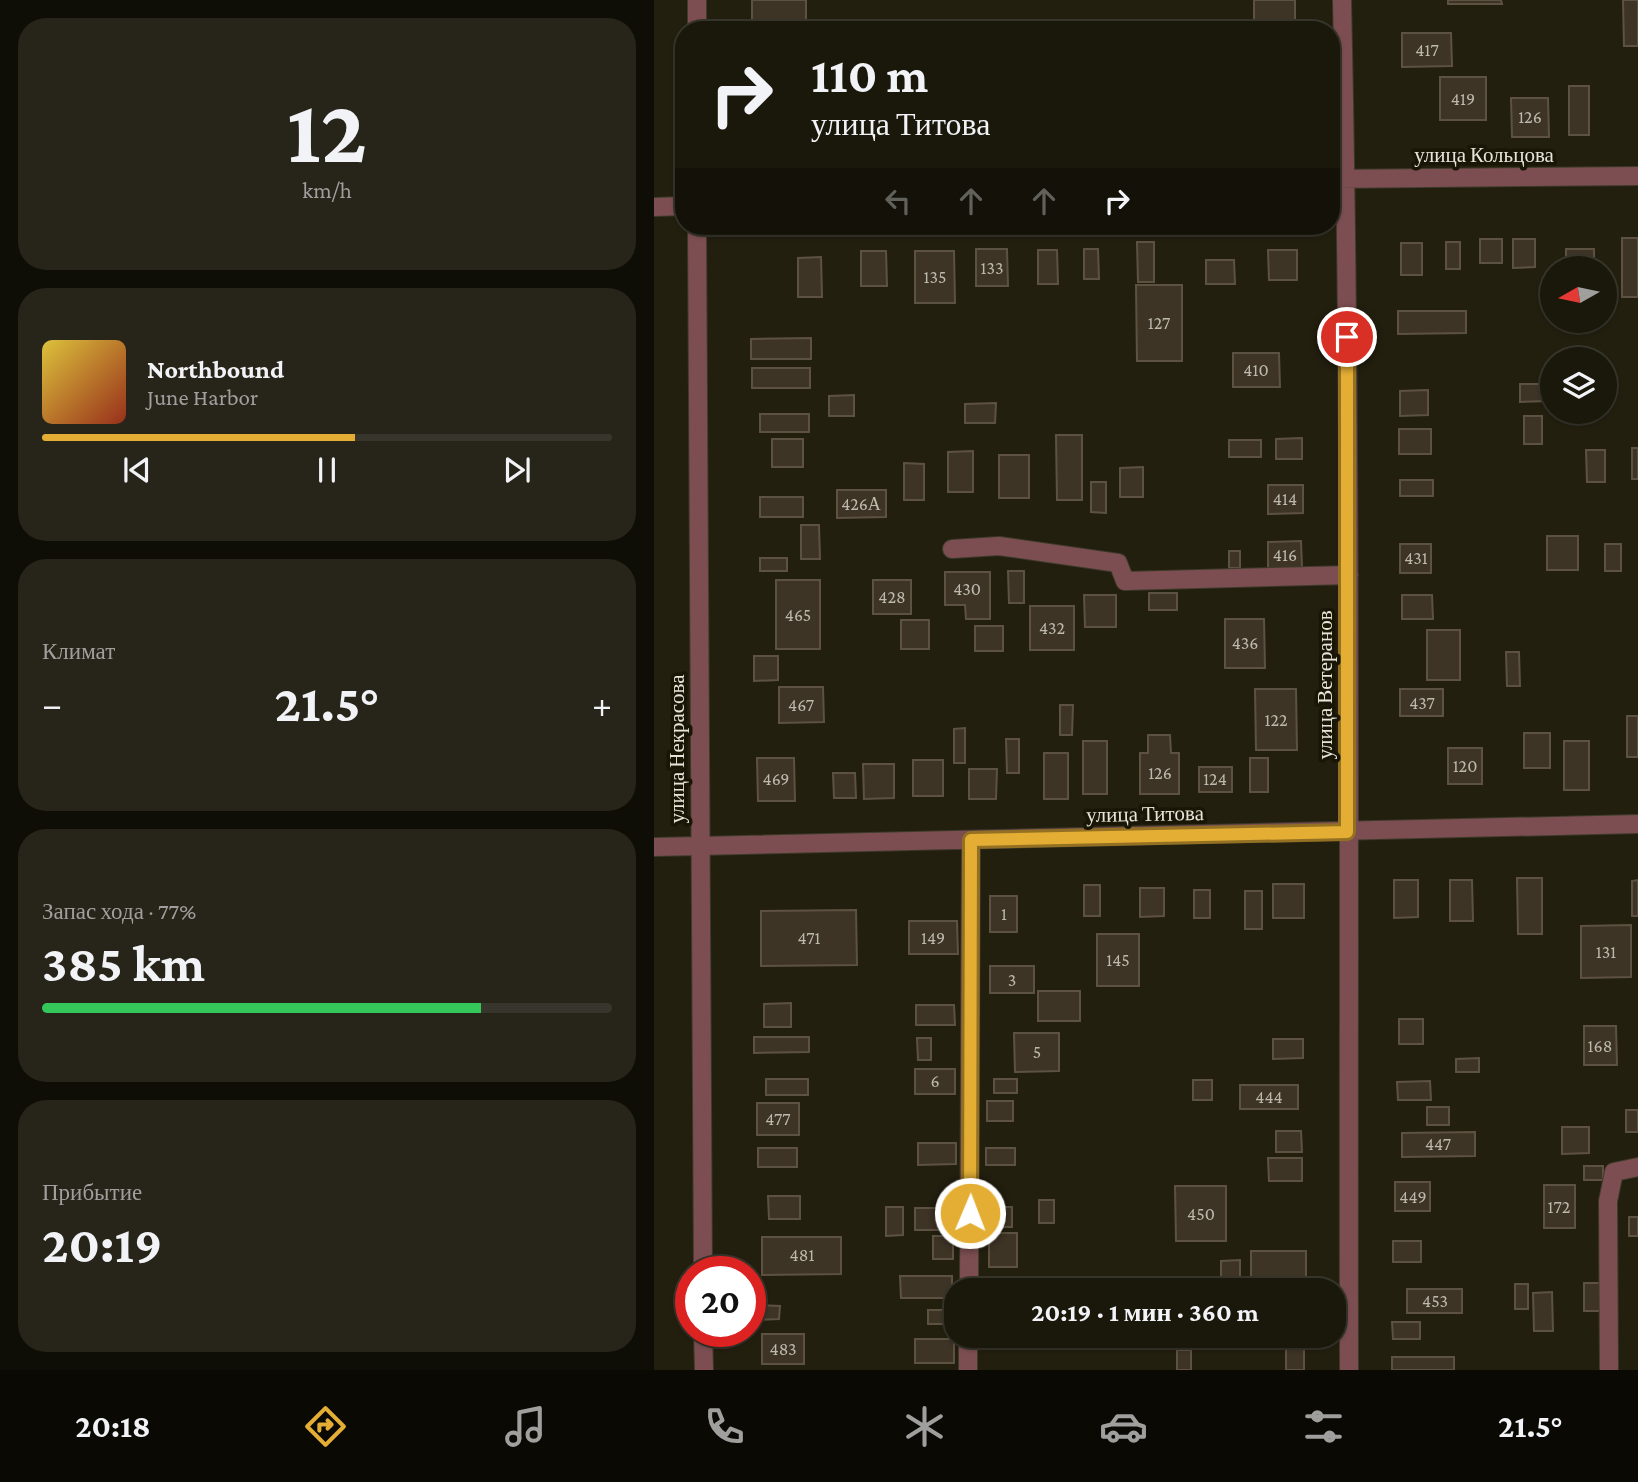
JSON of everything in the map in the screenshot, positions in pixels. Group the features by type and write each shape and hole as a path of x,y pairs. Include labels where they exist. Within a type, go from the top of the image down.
{"street":[{"path":"697,0 697,21"},
{"name":"улица Ветеранов","path":"1340,119 1342,0"},
{"name":"улица Кольцова","path":"1340,179 1638,176"},
{"path":"654,207 675,206"},
{"name":"улица Ветеранов","path":"1340,219 1349,575 1349,1370"},
{"name":"улица Некрасова","path":"697,235 703,1256"},
{"path":"952,548 999,545 1038,553 1083,556 1118,563 1125,581 1349,575"},
{"name":"улица Титова","path":"654,847 1638,824"},
{"path":"969,1278 971,840"},
{"path":"1609,1370 1608,1201 1614,1172 1638,1167"},
{"path":"704,1347 704,1370"},
{"path":"968,1348 968,1370"}],"building":[{"path":"752,0 806,0 806,21 752,21"},
{"path":"1254,0 1295,0 1295,21 1254,21"},
{"path":"1448,0 1501,0 1502,4 1448,4"},
{"path":"1623,0 1638,0 1638,46 1624,46"},
{"path":"1402,33 1451,33 1452,66 1402,67"},
{"path":"1440,77 1486,77 1486,120 1440,120"},
{"path":"1569,86 1589,86 1589,135 1569,135"},
{"path":"1511,98 1548,98 1549,137 1512,137"},
{"path":"1622,238 1638,238 1638,297 1622,297"},
{"path":"1480,239 1502,239 1502,263 1480,263"},
{"path":"1513,239 1535,239 1535,267 1513,268"},
{"path":"1137,242 1154,242 1154,282 1138,282"},
{"path":"1446,242 1460,242 1460,269 1446,269"},
{"path":"1401,243 1422,243 1422,275 1401,275"},
{"path":"976,249 1007,249 1008,286 976,286"},
{"path":"1084,249 1098,249 1099,279 1084,279"},
{"path":"1566,249 1594,249 1594,256 1566,256"},
{"path":"1038,250 1057,250 1058,284 1038,284"},
{"path":"1268,250 1297,250 1297,280 1269,280"},
{"path":"861,251 886,251 887,286 861,286"},
{"path":"915,251 954,251 955,303 915,303"},
{"path":"821,257 822,297 798,297 798,258"},
{"path":"1206,260 1234,260 1235,284 1206,284"},
{"path":"1136,285 1182,285 1182,361 1137,361"},
{"path":"1398,311 1466,311 1466,333 1398,334"},
{"path":"811,338 811,359 751,359 751,339"},
{"path":"1233,353 1279,353 1280,387 1233,387"},
{"path":"752,368 810,368 810,388 752,388"},
{"path":"1520,384 1540,384 1540,401 1520,402"},
{"path":"1428,390 1428,415 1400,416 1400,391"},
{"path":"854,395 854,416 829,416 829,396"},
{"path":"996,403 995,423 965,423 965,404"},
{"path":"760,414 809,414 809,432 760,432"},
{"path":"1524,416 1540,416 1542,444 1524,444"},
{"path":"1399,429 1431,429 1431,454 1399,454"},
{"path":"1056,435 1082,435 1082,500 1057,500"},
{"path":"1302,438 1302,459 1276,459 1276,439"},
{"path":"772,439 803,439 803,467 772,467"},
{"path":"1229,440 1261,440 1261,457 1229,457"},
{"path":"1632,448 1638,448 1638,479 1632,479"},
{"path":"1586,450 1605,450 1605,482 1587,482"},
{"path":"973,451 973,492 948,492 948,452"},
{"path":"999,455 1029,455 1029,498 999,498"},
{"path":"904,463 924,464 924,500 904,500"},
{"path":"1143,467 1143,497 1120,497 1120,468"},
{"path":"1400,480 1433,480 1433,496 1400,496"},
{"path":"1091,482 1106,482 1106,513 1091,512"},
{"path":"1268,485 1303,485 1303,513 1268,514"},
{"path":"837,490 886,490 886,517 837,518"},
{"path":"760,497 803,497 803,517 760,517"},
{"path":"801,525 819,525 820,559 801,559"},
{"path":"1547,536 1578,536 1578,570 1547,570"},
{"path":"1301,541 1302,568 1268,568 1268,542"},
{"path":"1400,544 1431,544 1431,573 1400,573"},
{"path":"1605,544 1621,544 1621,571 1605,571"},
{"path":"1229,551 1240,551 1240,568 1229,568"},
{"path":"760,558 787,558 787,571 760,571"},
{"path":"1008,571 1024,571 1024,603 1009,603"},
{"path":"945,572 990,572 990,619 966,619 965,605 945,605"},
{"path":"776,580 820,580 820,649 776,649"},
{"path":"873,580 911,580 911,614 873,614"},
{"path":"1149,593 1177,593 1177,610 1149,610"},
{"path":"1084,595 1116,595 1116,627 1085,627"},
{"path":"1402,595 1432,595 1433,619 1402,619"},
{"path":"1030,606 1074,606 1074,650 1030,650"},
{"path":"1225,619 1264,619 1265,668 1225,668"},
{"path":"901,620 929,620 929,649 901,649"},
{"path":"975,626 1003,626 1003,651 975,651"},
{"path":"1427,630 1460,630 1460,680 1427,680"},
{"path":"1506,652 1519,652 1520,686 1507,686"},
{"path":"754,656 778,656 778,680 754,681"},
{"path":"779,687 823,687 824,722 779,723"},
{"path":"1255,689 1296,689 1297,750 1256,750"},
{"path":"1400,689 1443,689 1443,716 1400,716"},
{"path":"1060,705 1073,705 1072,735 1060,735"},
{"path":"1627,716 1638,716 1638,757 1627,757"},
{"path":"965,728 965,763 954,763 954,729"},
{"path":"1524,733 1550,733 1550,768 1524,768"},
{"path":"1148,735 1170,735 1171,753 1179,753 1179,794 1140,794 1140,753 1148,753"},
{"path":"1006,739 1019,739 1019,773 1007,773"},
{"path":"1083,741 1107,741 1107,794 1083,794"},
{"path":"1564,741 1589,741 1589,790 1564,790"},
{"path":"1448,748 1482,748 1482,784 1448,784"},
{"path":"1044,753 1068,753 1068,799 1044,799"},
{"path":"757,758 794,758 795,801 758,801"},
{"path":"1250,758 1268,758 1268,792 1250,792"},
{"path":"913,760 943,760 943,796 913,796"},
{"path":"863,764 894,764 894,798 864,799"},
{"path":"1199,767 1232,767 1232,792 1199,792"},
{"path":"969,769 997,769 996,799 969,799"},
{"path":"833,773 855,773 856,798 834,798"},
{"path":"1517,878 1542,878 1542,934 1518,934"},
{"path":"1394,880 1418,880 1418,917 1394,918"},
{"path":"1450,880 1472,880 1473,921 1450,921"},
{"path":"1638,880 1638,916 1632,916 1632,881"},
{"path":"1273,884 1304,884 1304,918 1273,918"},
{"path":"1084,885 1100,885 1100,916 1084,916"},
{"path":"1140,888 1164,888 1164,916 1140,917"},
{"path":"1194,890 1210,890 1210,918 1194,918"},
{"path":"1245,891 1262,891 1262,929 1245,929"},
{"path":"990,896 1017,896 1017,932 990,932"},
{"path":"856,910 857,965 761,966 761,911"},
{"path":"909,921 957,921 958,954 909,954"},
{"path":"1631,925 1631,977 1581,978 1581,926"},
{"path":"1097,934 1139,934 1139,986 1097,986"},
{"path":"990,966 1034,966 1034,993 990,993"},
{"path":"1038,991 1080,991 1080,1021 1038,1021"},
{"path":"791,1003 791,1027 764,1027 764,1004"},
{"path":"916,1005 954,1005 955,1025 916,1025"},
{"path":"1399,1019 1423,1019 1423,1044 1399,1044"},
{"path":"1584,1026 1616,1026 1617,1065 1584,1065"},
{"path":"1014,1033 1059,1033 1059,1071 1015,1072"},
{"path":"754,1037 809,1037 809,1052 754,1053"},
{"path":"917,1038 931,1038 931,1060 918,1060"},
{"path":"1273,1039 1303,1039 1303,1058 1273,1059"},
{"path":"1479,1058 1479,1072 1456,1072 1456,1059"},
{"path":"915,1069 955,1069 955,1094 915,1094"},
{"path":"766,1079 808,1079 808,1095 766,1095"},
{"path":"994,1079 1017,1079 1017,1093 994,1093"},
{"path":"1193,1080 1212,1080 1212,1100 1193,1100"},
{"path":"1430,1081 1431,1100 1398,1100 1397,1082"},
{"path":"1240,1085 1298,1085 1298,1109 1240,1109"},
{"path":"987,1101 1013,1101 1013,1121 987,1121"},
{"path":"757,1103 799,1103 799,1135 757,1135"},
{"path":"1427,1107 1449,1107 1449,1125 1427,1125"},
{"path":"1626,1110 1638,1110 1638,1132 1626,1132"},
{"path":"1562,1127 1589,1127 1589,1153 1562,1154"},
{"path":"1276,1131 1301,1131 1302,1152 1276,1152"},
{"path":"1475,1132 1475,1156 1402,1157 1402,1133"},
{"path":"918,1143 956,1143 956,1164 918,1165"},
{"path":"758,1148 797,1148 797,1167 758,1167"},
{"path":"986,1148 1015,1148 1015,1165 986,1165"},
{"path":"1268,1158 1302,1158 1302,1181 1269,1181"},
{"path":"1584,1166 1603,1166 1603,1180 1584,1180"},
{"path":"1395,1182 1430,1182 1430,1211 1395,1211"},
{"path":"1544,1185 1575,1185 1575,1228 1544,1228"},
{"path":"1175,1186 1226,1186 1226,1241 1176,1241"},
{"path":"768,1196 800,1196 800,1219 769,1219"},
{"path":"1039,1200 1054,1200 1054,1223 1039,1223"},
{"path":"886,1207 903,1207 903,1235 886,1236"},
{"path":"988,1207 1012,1207 1012,1227 988,1227"},
{"path":"915,1208 950,1208 950,1230 915,1230"},
{"path":"1629,1217 1638,1217 1638,1236 1629,1236"},
{"path":"989,1233 1017,1233 1017,1267 989,1267"},
{"path":"933,1236 953,1236 953,1259 933,1259"},
{"path":"762,1237 841,1237 841,1274 766,1275 766,1256 762,1256"},
{"path":"1393,1241 1421,1241 1421,1262 1393,1262"},
{"path":"1251,1251 1306,1251 1306,1278 1251,1278"},
{"path":"1240,1260 1240,1278 1221,1278 1221,1261"},
{"path":"900,1276 952,1276 944,1278 944,1298 901,1298"},
{"path":"1584,1283 1600,1283 1601,1311 1584,1311"},
{"path":"1515,1284 1528,1284 1528,1309 1515,1309"},
{"path":"1407,1289 1462,1289 1462,1313 1407,1313"},
{"path":"1552,1292 1553,1331 1534,1331 1533,1293"},
{"path":"766,1305 780,1306 779,1319 766,1320"},
{"path":"928,1310 944,1310 944,1324 928,1324"},
{"path":"1392,1322 1420,1322 1420,1339 1393,1339"},
{"path":"766,1334 804,1334 804,1364 762,1364 762,1347 766,1347"},
{"path":"915,1339 944,1339 944,1348 954,1348 954,1363 915,1363"},
{"path":"1286,1348 1304,1348 1304,1370 1286,1370"},
{"path":"1177,1350 1191,1350 1191,1370 1177,1370"},
{"path":"1392,1357 1454,1357 1454,1370 1392,1370"}],"route":[{"path":"970,1213 971,840 1347,832 1347,337"}]}
